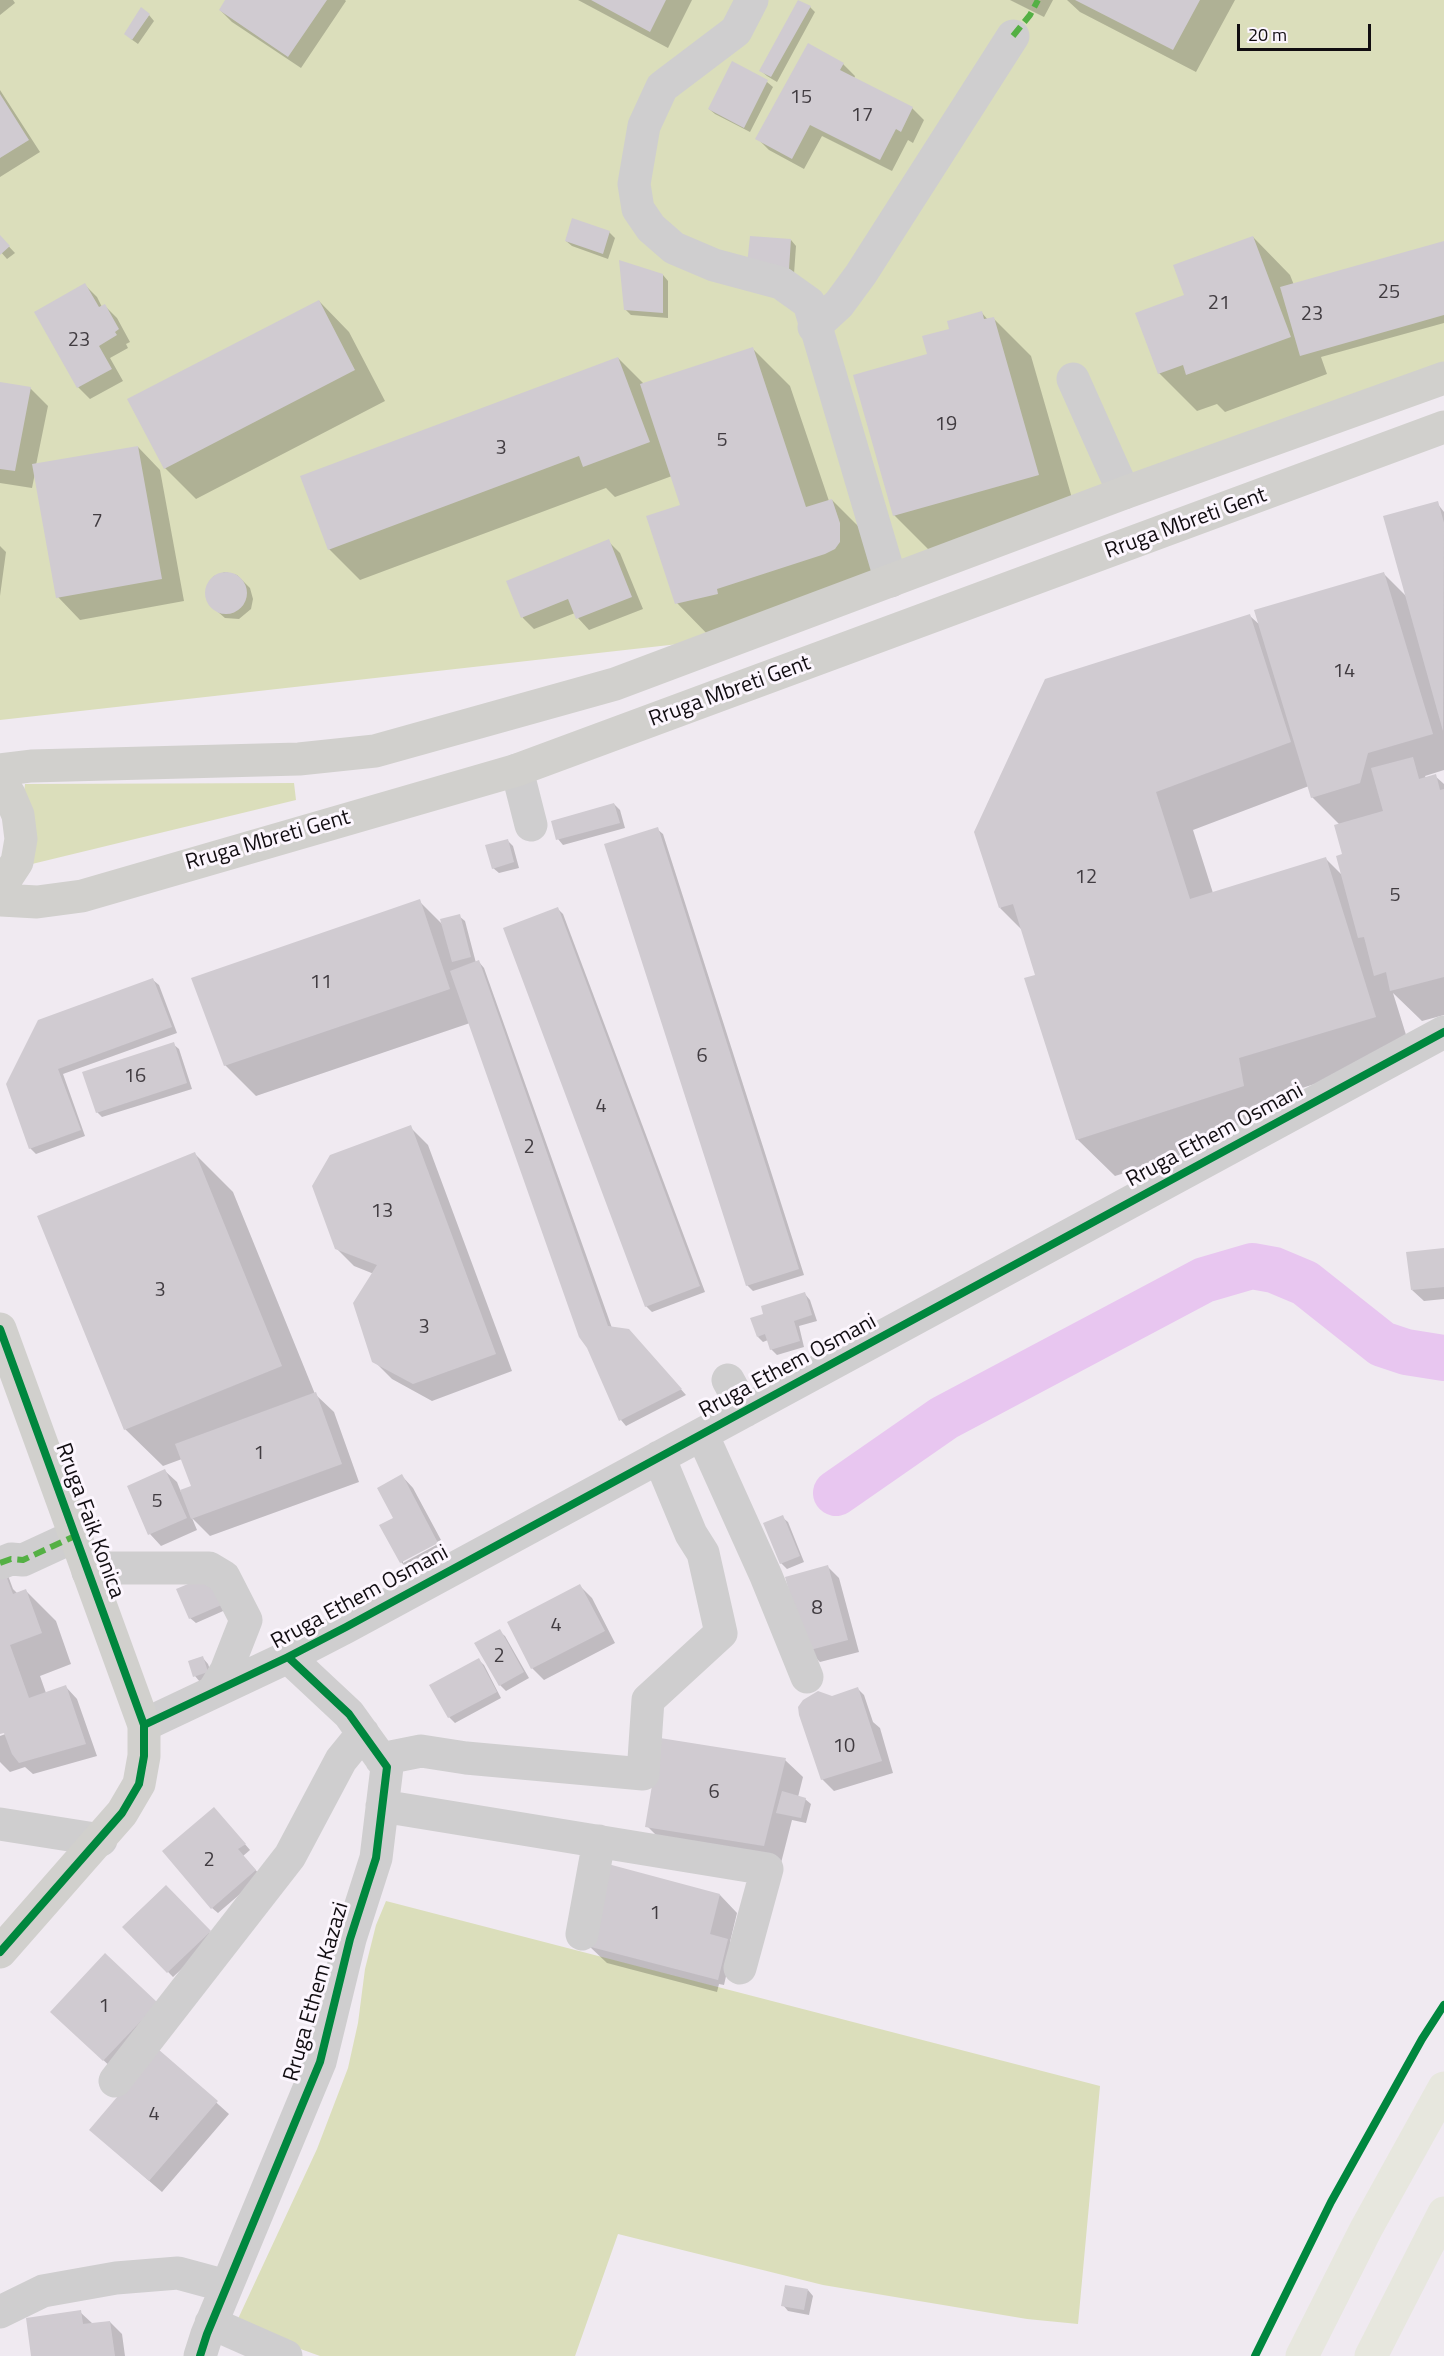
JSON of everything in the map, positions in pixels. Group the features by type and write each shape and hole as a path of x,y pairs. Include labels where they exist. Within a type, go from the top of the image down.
{"highway":[{"path":"1302,2356 1366,2229 1444,2088"},
{"path":"1371,2356 1444,2213"}],"main road":[{"path":"0,770 42,765 299,759 375,751 615,684 1124,493 1444,378"},
{"name":"Rruga Mbreti Gent","path":"0,900 37,902 82,896 516,770 1444,427"},
{"path":"0,784 9,794 18,815 21,839 17,862 0,888"},
{"name":"Rruga Faik Konica","path":"0,1329 144,1725"},
{"path":"0,1952 101,1840 122,1813 139,1784 144,1756 144,1725"}],"street":[{"path":"752,0 736,31 662,87 644,126 634,184 638,209 651,228 674,248 714,265 781,283 809,303 814,327 891,581"},
{"path":"814,327 839,304 861,274 1013,36"},
{"path":"1072,379 1124,493"},
{"path":"516,770 531,825"},
{"name":"Rruga Ethem Osmani","path":"144,1725 288,1657 1444,1032"},
{"path":"728,1380 745,1411"},
{"path":"702,1434 766,1576 807,1677"},
{"path":"115,2081 290,1856 341,1760 372,1746 466,1758 643,1774 648,1700 721,1633 703,1553 691,1534 659,1457"},
{"name":"Rruga Faik Konica","path":"1,1563 11,1559 23,1560 75,1536"},
{"path":"88,1572 103,1568 209,1568 224,1577 246,1620 226,1671 213,1692"},
{"path":"288,1657 349,1714 372,1746"},
{"name":"Rruga Ethem Kazazi","path":"200,2356 226,2286 320,2062 350,1939 376,1858 387,1767 372,1746"},
{"path":"382,1806 767,1869 740,1968"},
{"path":"0,1824 101,1840"},
{"path":"582,1934 599,1841"},
{"path":"0,2312 43,2291 116,2278 178,2273 226,2286"},
{"path":"211,2323 286,2356"}],"green space":[{"path":"0,0 1444,0 1444,376 759,635 0,720"},
{"path":"294,783 296,800 32,864 25,784"},
{"path":"386,1901 1100,2086 1078,2324 1027,2319 823,2285 618,2234 575,2356 320,2356 281,2342 237,2321 317,2149 348,2068 358,2023 365,1969 376,1925"}],"building":[{"path":"225,0 327,0 288,57 219,10"},
{"path":"591,0 666,0 650,32"},
{"path":"798,0 811,6 771,77 759,71"},
{"path":"1075,0 1200,0 1173,50"},
{"path":"141,7 150,14 132,40 124,34"},
{"path":"808,43 844,63 840,70 913,107 901,132 896,129 880,160 810,125 792,159 755,139"},
{"path":"732,61 768,80 744,128 708,109"},
{"path":"0,94 29,140 0,158"},
{"path":"572,218 610,231 603,254 565,241"},
{"path":"0,235 10,246 0,255"},
{"path":"750,236 791,239 789,269 747,265"},
{"path":"1253,236 1291,337 1186,375 1183,365 1158,374 1135,313 1184,295 1173,265"},
{"path":"1444,241 1444,315 1300,356 1280,287"},
{"path":"619,260 663,274 663,313 624,310"},
{"path":"85,283 99,307 105,304 119,329 115,332 117,335 99,346 112,369 77,388 34,312"},
{"path":"319,300 355,370 164,469 127,399"},
{"path":"982,311 984,319 994,317 1039,475 893,516 853,375 927,354 922,336 949,329 947,321"},
{"path":"753,347 806,507 832,499 840,523 840,542 835,549 825,554 717,589 718,594 675,604 646,516 680,505 640,384"},
{"path":"618,357 650,442 583,467 579,456 328,550 300,476"},
{"path":"0,382 31,387 15,471 0,469"},
{"path":"138,446 162,579 56,598 32,464"},
{"path":"1438,501 1444,523 1443,731 1383,516"},
{"path":"609,539 632,597 576,619 568,599 521,618 506,581"},
{"path":"226,572 234,573 241,578 246,585 246,601 241,608 234,613 226,614 218,613 211,608 206,601 205,593 206,585 211,578 218,573"},
{"path":"1384,572 1433,734 1368,753 1360,783 1311,798 1254,610"},
{"path":"1250,614 1291,742 1156,792 1190,899 1326,857 1376,1017 1239,1058 1244,1086 1076,1140 1024,978 1035,975 1013,904 999,908 974,832 1045,679"},
{"path":"1413,757 1419,779 1436,774 1440,790 1444,789 1444,977 1390,991 1386,972 1374,976 1364,937 1358,938 1336,856 1342,854 1334,825 1383,811 1371,768"},
{"path":"614,803 620,823 556,840 551,821"},
{"path":"658,827 799,1269 746,1286 604,844"},
{"path":"508,839 514,862 492,869 485,845"},
{"path":"420,899 450,989 224,1066 191,978"},
{"path":"558,907 700,1286 645,1307 503,928"},
{"path":"460,914 471,957 452,962 440,919"},
{"path":"479,960 608,1326 629,1329 682,1389 619,1421 587,1348 579,1337 450,971"},
{"path":"153,978 172,1027 58,1069 81,1130 29,1149 6,1084 38,1020"},
{"path":"174,1042 187,1083 96,1113 82,1072"},
{"path":"411,1125 496,1354 413,1384 372,1362 353,1303 377,1265 335,1249 312,1186 330,1155"},
{"path":"195,1152 282,1366 124,1430 37,1216"},
{"path":"1444,1248 1444,1287 1411,1290 1406,1252"},
{"path":"805,1292 812,1315 794,1321 800,1341 770,1350 765,1334 757,1337 750,1318 763,1314 761,1306"},
{"path":"316,1392 342,1464 191,1519 180,1490 191,1486 175,1444"},
{"path":"165,1469 187,1518 148,1535 127,1486"},
{"path":"402,1474 438,1543 400,1563 379,1525 393,1518 377,1488"},
{"path":"783,1515 800,1556 780,1564 763,1523"},
{"path":"0,1560 13,1594 26,1589 42,1633 10,1645 29,1698 66,1685 86,1744 19,1763 12,1754 4,1733 0,1734"},
{"path":"828,1565 848,1640 806,1651 785,1577"},
{"path":"212,1574 226,1603 189,1619 176,1589"},
{"path":"580,1584 605,1631 531,1669 507,1622"},
{"path":"500,1629 524,1672 499,1686 474,1643"},
{"path":"203,1656 208,1672 193,1677 188,1661"},
{"path":"479,1658 497,1692 448,1718 429,1685"},
{"path":"858,1687 882,1761 821,1780 798,1707 803,1700 818,1691 832,1696"},
{"path":"660,1738 786,1758 764,1846 645,1827"},
{"path":"782,1791 806,1798 801,1818 776,1813"},
{"path":"214,1807 246,1844 238,1849 256,1870 211,1909 162,1851"},
{"path":"608,1864 720,1894 710,1934 728,1939 718,1980 587,1946"},
{"path":"166,1885 211,1931 167,1973 122,1927"},
{"path":"105,1953 158,2003 103,2061 50,2012"},
{"path":"158,2049 218,2101 149,2181 89,2130"},
{"path":"785,2285 808,2289 804,2310 781,2306"},
{"path":"81,2310 83,2324 110,2321 115,2356 31,2356 26,2318"}],"waterway":[{"path":"836,1493 944,1418 1204,1280 1252,1266 1274,1270 1305,1283 1382,1344 1406,1352 1444,1358"}],"marked path":[{"path":"1013,36 1030,15 1038,0"},
{"path":"0,1563 11,1559 23,1560 75,1536"}],"cycle path":[{"path":"144,1725 346,1627 1444,1032"},
{"path":"0,1329 144,1725 144,1756 139,1784 122,1813 0,1952"},
{"path":"200,2356 207,2334 320,2062 350,1939 376,1858 387,1767 349,1714 288,1657"},
{"path":"1255,2356 1331,2202 1422,2039 1444,2005"}]}
